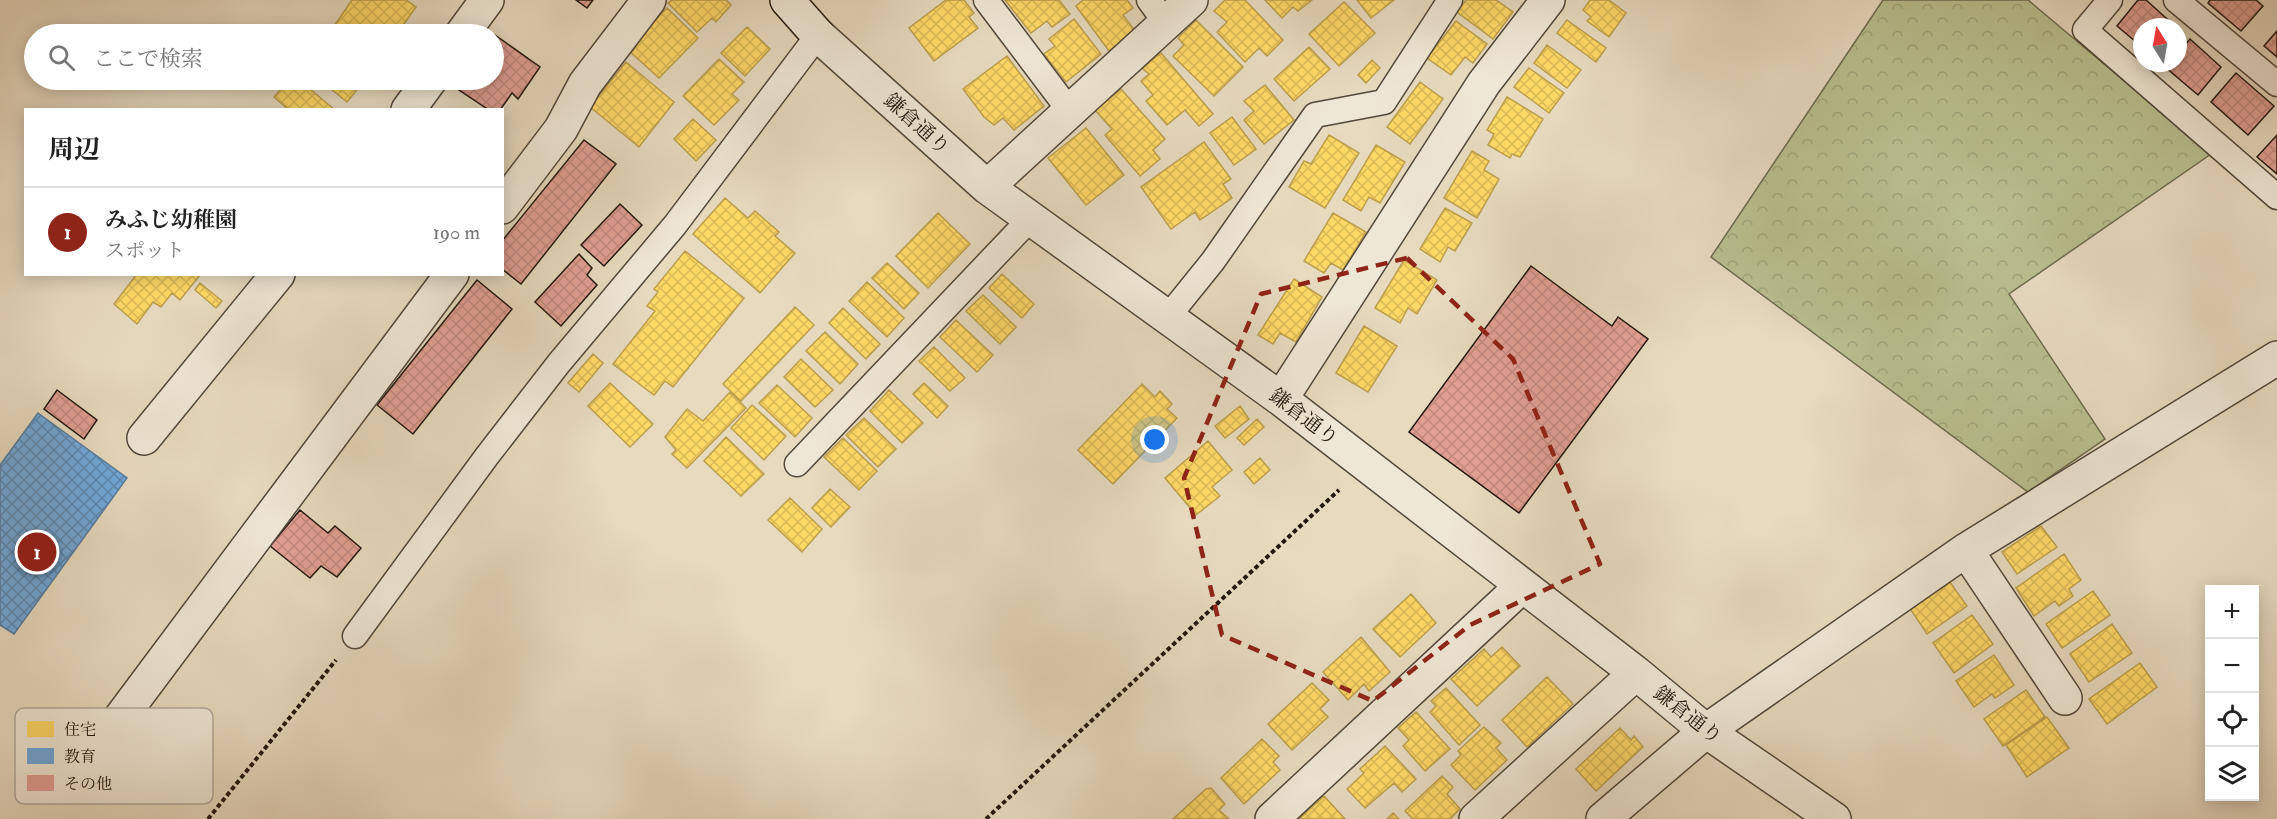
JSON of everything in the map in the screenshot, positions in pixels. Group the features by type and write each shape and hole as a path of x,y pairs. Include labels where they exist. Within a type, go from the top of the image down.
{"street":[{"path":"470,24 488,0"},
{"path":"504,204 561,129 585,84 649,0"},
{"name":"鎌倉通り","path":"787,0 818,35 987,187 1281,399 1636,673 1706,731 1834,819"},
{"path":"987,187 1069,110 1157,11 1191,0"},
{"path":"1281,399 1484,83 1548,0"},
{"path":"409,108 423,90"},
{"path":"144,438 276,276"},
{"path":"128,708 451,276"},
{"path":"1603,819 1706,731 1966,550 2277,358"},
{"path":"1966,550 2066,698"},
{"path":"1272,819 1521,586"},
{"path":"1476,819 1636,673"}],"lane":[{"path":"986,0 1069,110"},
{"path":"1167,318 1213,261 1315,115 1384,102 1450,0"},
{"path":"2110,0 2085,30 2277,197"},
{"path":"2176,0 2277,84"},
{"path":"355,636 487,456 559,363 675,225 818,35"},
{"path":"797,464 1030,218"}],"path":[{"path":"986,819 1366,465"},
{"path":"208,819 355,636"}],"highlighted area":[{"path":"1407,258 1513,359 1600,564 1470,625 1373,701 1222,635 1184,478 1261,294"}],"green space":[{"path":"1883,0 2028,0 2211,154 2009,294 2105,439 2028,492 1711,257"}],"building: 住宅":[{"path":"352,0 406,0 416,7 404,24 335,24"},
{"path":"672,0 726,0 731,5 716,22 712,18 697,32 668,3"},
{"path":"946,0 964,0 974,13 969,17 978,28 934,61 909,28"},
{"path":"1005,0 1059,0 1070,14 1052,27 1047,21 1031,33"},
{"path":"1083,0 1127,0 1133,8 1123,15 1135,31 1109,51 1076,6"},
{"path":"1225,0 1245,0 1283,40 1267,56 1259,48 1245,62 1217,32 1227,22 1214,11"},
{"path":"1265,0 1312,0 1298,11 1293,7 1282,18"},
{"path":"1357,0 1394,0 1371,18"},
{"path":"1466,0 1496,0 1513,12 1493,39 1457,12"},
{"path":"1590,0 1609,0 1626,13 1609,37 1587,21 1591,17 1583,10"},
{"path":"1344,2 1375,33 1339,66 1309,34"},
{"path":"667,8 698,38 659,78 627,49"},
{"path":"1074,19 1101,54 1066,82 1044,54 1055,46 1049,39"},
{"path":"1196,20 1243,67 1214,96 1173,56 1184,45 1178,38"},
{"path":"1567,20 1606,48 1596,62 1557,33"},
{"path":"1456,21 1487,44 1473,63 1465,57 1451,75 1427,58"},
{"path":"747,27 770,49 745,76 721,53"},
{"path":"1547,45 1581,70 1567,88 1534,63"},
{"path":"1309,47 1330,69 1294,101 1274,79"},
{"path":"1161,53 1213,114 1199,126 1185,110 1167,125 1146,101 1153,95 1141,81 1149,74 1142,68"},
{"path":"1007,56 1044,106 1014,130 1003,118 994,125 984,117 963,89"},
{"path":"719,59 744,82 732,94 739,100 714,125 683,96"},
{"path":"1372,60 1380,68 1366,83 1358,75"},
{"path":"626,62 674,102 639,147 590,107"},
{"path":"1529,68 1564,93 1549,113 1514,87"},
{"path":"1420,82 1443,99 1410,144 1387,127"},
{"path":"1265,85 1294,120 1264,144 1244,120 1254,111 1244,101"},
{"path":"1121,89 1165,139 1153,150 1160,159 1140,176 1105,135 1112,129 1095,110"},
{"path":"280,90 311,90 333,108 287,108 274,97"},
{"path":"332,90 357,90 347,102"},
{"path":"1507,97 1543,119 1520,157 1512,154 1510,158 1488,145 1494,134 1487,130"},
{"path":"1232,117 1256,149 1234,165 1210,133"},
{"path":"693,119 716,140 696,161 674,139"},
{"path":"1086,128 1124,175 1086,205 1048,158"},
{"path":"1329,135 1359,153 1325,208 1289,187 1304,161 1311,164"},
{"path":"1204,142 1231,179 1223,184 1232,198 1200,220 1195,212 1171,229 1141,187"},
{"path":"1376,145 1405,162 1380,203 1369,197 1361,211 1343,200"},
{"path":"1472,151 1489,161 1484,170 1499,179 1477,218 1444,198"},
{"path":"725,198 748,218 755,211 779,232 775,236 795,253 760,293 693,234"},
{"path":"1445,208 1472,223 1455,251 1448,247 1440,262 1420,249"},
{"path":"938,213 970,244 928,288 896,256"},
{"path":"1333,213 1366,232 1343,270 1331,263 1324,273 1304,261"},
{"path":"685,251 744,298 673,387 665,381 654,395 613,364 655,311 647,306 658,292 654,289"},
{"path":"1404,260 1437,280 1417,314 1408,308 1400,323 1375,308"},
{"path":"887,263 919,293 904,309 872,278"},
{"path":"1002,274 1034,304 1022,318 989,288"},
{"path":"135,276 199,276 180,300 172,293 161,307 153,302 137,324 114,304"},
{"path":"1294,279 1322,297 1296,342 1280,333 1273,344 1258,335"},
{"path":"867,282 904,318 887,337 849,301"},
{"path":"200,283 222,301 216,308 195,290"},
{"path":"983,295 1016,327 1000,344 966,311"},
{"path":"795,307 814,325 741,401 723,384"},
{"path":"843,308 880,344 866,359 829,323"},
{"path":"956,320 993,355 977,372 940,337"},
{"path":"1364,326 1397,346 1368,392 1336,373"},
{"path":"825,332 858,364 840,384 806,351"},
{"path":"934,347 965,378 950,391 919,361"},
{"path":"593,354 603,363 579,392 568,383"},
{"path":"801,359 833,390 815,407 784,377"},
{"path":"610,383 653,424 630,447 588,406"},
{"path":"924,383 948,406 937,418 913,394"},
{"path":"1142,384 1155,397 1160,391 1172,404 1167,409 1177,418 1113,484 1078,450"},
{"path":"777,385 812,418 795,437 759,403"},
{"path":"889,390 923,423 902,443 870,411"},
{"path":"730,392 746,408 687,468 672,454 676,450 665,437 687,409 703,421"},
{"path":"752,405 786,436 764,460 731,428"},
{"path":"1240,406 1249,419 1225,438 1215,426"},
{"path":"864,418 896,449 878,467 846,435"},
{"path":"1257,419 1264,427 1244,445 1237,438"},
{"path":"726,437 764,474 741,496 704,461"},
{"path":"843,438 877,471 859,490 824,457"},
{"path":"1208,441 1232,470 1212,487 1220,496 1196,515 1165,478"},
{"path":"1260,458 1270,470 1254,484 1244,472"},
{"path":"830,489 850,507 831,527 812,508"},
{"path":"790,498 822,529 802,552 768,520"},
{"path":"2041,526 2057,547 2017,574 2002,552"},
{"path":"2064,554 2081,580 2069,589 2073,596 2059,606 2055,601 2034,616 2016,588"},
{"path":"1949,581 1967,606 1927,634 1909,607"},
{"path":"2093,591 2110,615 2062,648 2046,624"},
{"path":"1411,594 1436,623 1400,657 1373,629"},
{"path":"1972,615 1993,644 1954,673 1933,643"},
{"path":"2112,624 2132,653 2089,682 2070,654"},
{"path":"1361,637 1390,672 1369,691 1364,684 1348,700 1323,672"},
{"path":"1502,647 1520,666 1477,706 1451,679 1484,649 1491,657"},
{"path":"1994,655 2014,685 1995,698 1992,694 1974,707 1956,681"},
{"path":"2140,663 2157,687 2107,724 2089,699"},
{"path":"1547,677 1573,704 1527,747 1502,720"},
{"path":"1312,683 1329,700 1320,709 1328,717 1292,750 1268,724"},
{"path":"1446,688 1480,725 1459,745 1430,712 1436,706 1431,701"},
{"path":"2026,690 2045,717 2003,746 1984,719"},
{"path":"1416,712 1450,749 1425,771 1403,746 1409,740 1398,728"},
{"path":"2047,717 2069,748 2027,777 2006,745"},
{"path":"1484,727 1501,743 1496,748 1507,760 1475,790 1451,765 1461,755 1458,751"},
{"path":"1620,728 1631,740 1634,736 1643,747 1596,791 1576,769"},
{"path":"1262,739 1279,756 1273,762 1280,770 1244,804 1221,778"},
{"path":"1385,746 1416,779 1402,792 1394,783 1365,808 1347,789 1364,773 1360,769"},
{"path":"1442,776 1453,787 1447,794 1460,809 1450,819 1413,819 1405,811"},
{"path":"1211,788 1225,804 1219,810 1229,819 1173,819 1206,789"},
{"path":"1324,796 1345,819 1299,819"},
{"path":"1393,813 1399,819 1387,819"}],"building: 教育":[{"path":"38,413 127,478 14,634 0,625 0,465"}],"building: その他":[{"path":"576,0 593,0 587,8"},
{"path":"2138,0 2146,0 2166,18 2133,18 2133,39 2117,26"},
{"path":"2210,0 2256,0 2263,6 2241,31 2208,3"},
{"path":"2277,31 2277,57 2264,46"},
{"path":"2190,39 2221,67 2198,95 2171,72 2187,72 2187,42"},
{"path":"504,41 540,67 518,99 512,93 501,108 486,108 459,90 504,90"},
{"path":"2236,73 2274,106 2248,135 2211,102"},
{"path":"2277,135 2277,174 2257,157"},
{"path":"584,140 616,164 521,284 504,271 504,239"},
{"path":"620,204 642,225 604,266 581,245"},
{"path":"579,254 592,268 587,275 597,285 561,326 535,302"},
{"path":"1531,266 1612,326 1618,317 1648,339 1519,513 1409,432"},
{"path":"477,280 512,309 413,434 377,405"},
{"path":"57,390 97,420 84,439 44,409"},
{"path":"300,510 328,533 335,526 361,548 337,577 321,566 310,578 270,546"}],"place":[{"name":"みふじ幼稚園","path":"37,552"}]}
